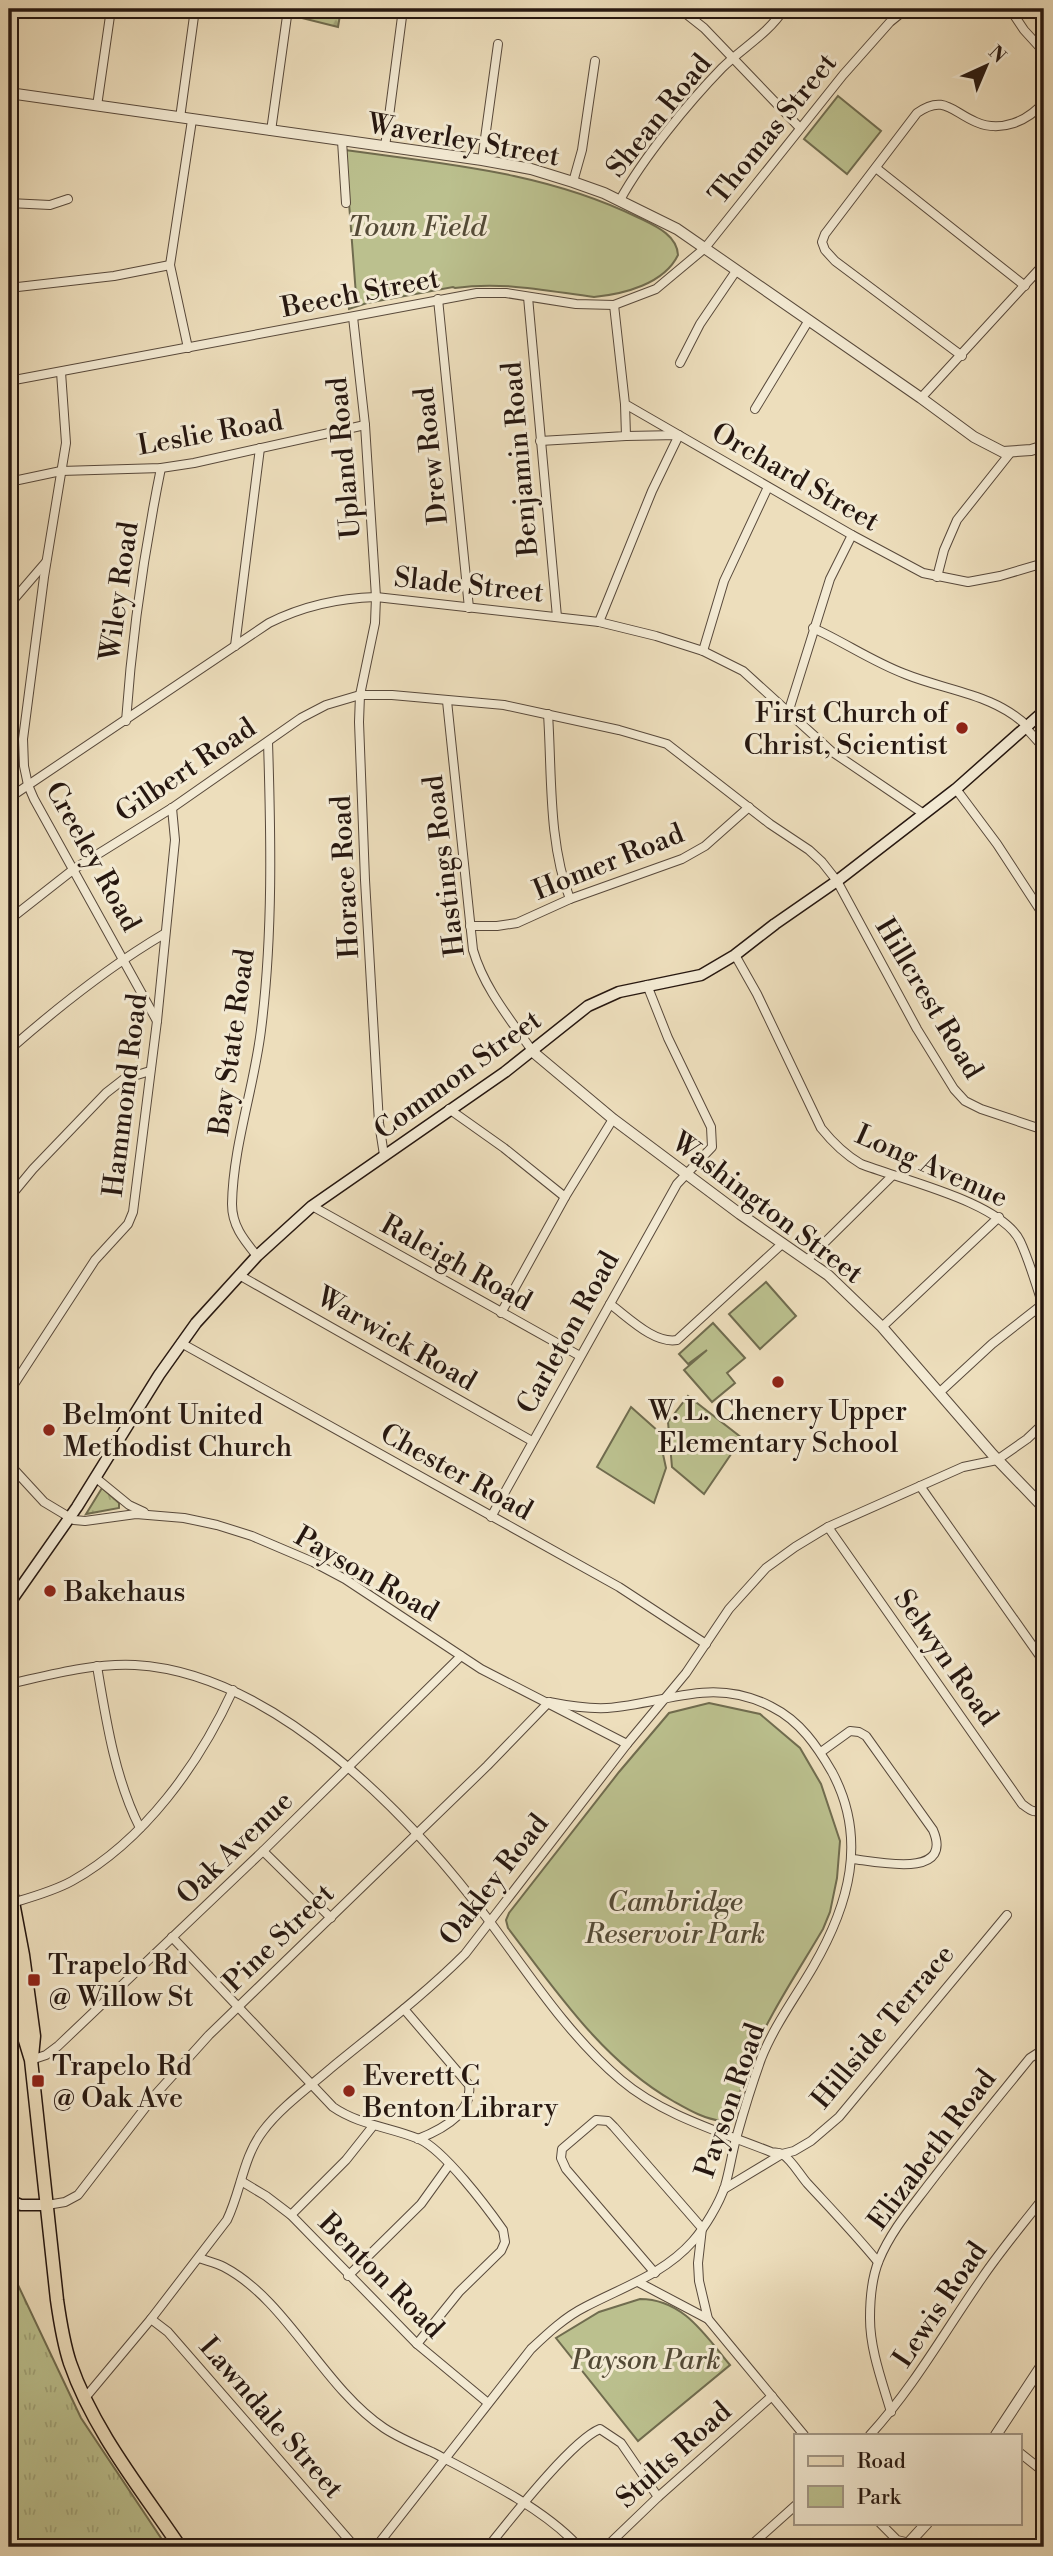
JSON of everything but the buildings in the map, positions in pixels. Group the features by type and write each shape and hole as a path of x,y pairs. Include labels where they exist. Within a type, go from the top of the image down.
{"main road":[{"name":"Common Street","path":"9,1604 96,1478 181,1343 257,1256 312,1206 533,1052 588,1006 603,998 647,985 701,975 736,955 956,789 1044,711"},
{"path":"9,1881 34,2036 31,2060"},
{"path":"9,1937 24,2037 31,2060 61,2332 69,2361 98,2423 180,2547"},
{"path":"9,2200 21,2205 47,2205"}],"street":[{"path":"97,106 111,9"},
{"path":"180,118 195,9"},
{"path":"385,147 403,9"},
{"path":"680,9 704,28 800,128"},
{"name":"Shean Road","path":"620,200 631,181 673,126 722,68 768,29 783,9"},
{"name":"Thomas Street","path":"705,248 800,128 885,27 906,9"},
{"path":"1010,9 1044,52"},
{"path":"271,131 287,16"},
{"path":"482,160 498,44"},
{"path":"573,182 582,150 595,61"},
{"name":"Waverley Street","path":"9,93 482,160 531,169 573,182 620,200 677,229 974,437 1003,452 1011,452"},
{"path":"962,356 835,261 822,242 825,233 917,113 928,105 949,106 980,124 998,126 1026,118 1044,102"},
{"path":"188,348 170,265 192,120"},
{"path":"342,141 346,203"},
{"path":"876,168 1025,286"},
{"path":"9,203 50,205 68,199"},
{"name":"Beech Street","path":"9,380 477,293 506,293 576,304 614,305 656,289 705,248"},
{"path":"921,398 1044,264"},
{"path":"9,288 114,276 170,265"},
{"path":"680,363 701,324 736,271"},
{"name":"Benjamin Road","path":"528,296 557,617"},
{"name":"Drew Road","path":"438,299 469,608"},
{"path":"614,305 626,436"},
{"name":"Upland Road","path":"353,317 365,425 376,597"},
{"path":"755,408 809,320"},
{"name":"Creeley Road","path":"61,372 66,418 23,739 28,785 157,1021"},
{"name":"Orchard Street","path":"625,404 916,570 952,580 977,581 1044,563"},
{"name":"Leslie Road","path":"9,482 61,471 161,468 222,458 365,425"},
{"path":"540,441 679,435 652,491 599,622"},
{"path":"937,577 944,550 957,520 1011,452 1044,446"},
{"path":"235,646 260,448"},
{"name":"Wiley Road","path":"126,721 130,652 147,537 161,468"},
{"path":"703,651 724,582 768,486"},
{"path":"788,713 830,579 852,535"},
{"path":"9,605 47,561"},
{"name":"Slade Street","path":"9,798 269,623 290,612 346,598 376,597 599,622 703,651 743,671 831,751 924,814"},
{"name":"Horace Road","path":"376,597 375,623 360,695 365,880 379,1123 384,1155"},
{"path":"813,628 903,673 995,703 1019,718 1044,748"},
{"name":"Gilbert Road","path":"9,920 74,869 172,808 300,718 326,705 360,695 392,695 504,705 548,714"},
{"name":"Hastings Road","path":"447,701 470,926 479,969 491,992 533,1052"},
{"path":"548,714 556,837 561,877 570,899"},
{"name":"Hillcrest Road","path":"548,714 667,744 809,850 837,881 954,1089 965,1101 981,1109 1044,1130"},
{"name":"Bay State Road","path":"257,1256 239,1234 232,1207 234,1177 261,1033 267,980 270,831 268,742"},
{"path":"956,789 997,844 1044,916"},
{"name":"Homer Road","path":"470,926 517,923 570,899 682,859 705,846 749,807"},
{"name":"Hammond Road","path":"9,1392 95,1260 128,1224 134,1212 157,1021 174,839 172,808"},
{"path":"9,1050 51,1013 123,958 164,934"},
{"name":"Long Avenue","path":"736,955 821,1128 844,1154 861,1164 938,1191 999,1217 1009,1225 1020,1240 1043,1306"},
{"name":"Carleton Road","path":"491,1517 677,1184 712,1147 712,1127 668,1038 647,985"},
{"name":"Washington Street","path":"533,1052 612,1119 828,1275 882,1327 997,1460 1044,1508"},
{"path":"9,1198 106,1093 124,1079 149,1071"},
{"path":"449,1109 565,1197"},
{"path":"501,1313 612,1119"},
{"path":"808,1259 892,1176"},
{"name":"Raleigh Road","path":"312,1206 580,1356"},
{"path":"882,1327 999,1217"},
{"path":"610,1304 659,1338 677,1340 783,1243"},
{"name":"Warwick Road","path":"239,1275 532,1441"},
{"path":"940,1392 992,1343 1043,1306"},
{"name":"Chester Road","path":"181,1343 619,1587 706,1644"},
{"path":"997,1460 1044,1423"},
{"name":"Oakley Road","path":"85,2399 227,2220 236,2202 252,2147 264,2129 312,2084 440,1979 465,1954 627,1744 668,1696 729,1609 759,1575 794,1547 828,1527 962,1467 997,1460"},
{"path":"9,1464 44,1502 69,1518"},
{"name":"Payson Road","path":"96,1478 129,1505 150,1514"},
{"path":"920,1486 1044,1662"},
{"name":"Payson Road","path":"69,1518 85,1521 130,1514 150,1514 217,1525 261,1539 345,1579 461,1656 627,1744"},
{"name":"Selwyn Road","path":"828,1527 1022,1804 1031,1812 1044,1808"},
{"name":"Oak Avenue","path":"31,2060 55,2049 263,1851 461,1656"},
{"path":"9,1684 97,1666 134,1665 166,1669 233,1690 291,1723 321,1744 348,1768 417,1834 451,1871 565,2020 599,2060 647,2099 690,2120 782,2154 878,2262"},
{"path":"97,1666 119,1770 130,1808 140,1828"},
{"path":"11,1903 72,1881 108,1856 140,1828 192,1765 219,1721 233,1690"},
{"name":"Payson Road","path":"376,2547 531,2349 555,2326 583,2308 655,2273 692,2242 702,2228 724,2189 736,2137 754,2079 771,2037 829,1940 843,1902 853,1859 849,1819 838,1783 821,1752 805,1732 784,1714 765,1703 725,1692 696,1692 609,1708 583,1709 549,1702"},
{"name":"Pine Street","path":"47,2205 65,2202 78,2195 155,2095 238,2007 549,1702"},
{"path":"821,1752 850,1731 866,1736 933,1830 938,1842 938,1848 927,1861 917,1864 853,1859"},
{"path":"263,1851 331,1918"},
{"name":"Hillside Terrace","path":"724,2189 782,2154 794,2151 811,2141 839,2117 1007,1915"},
{"path":"172,1937 333,2107 346,2116 428,2144 503,2230 505,2242 501,2251 459,2292 417,2344"},
{"path":"404,2008 468,2085 470,2096 463,2111 431,2134 418,2139"},
{"name":"Elizabeth Road","path":"891,2412 872,2347 870,2318 878,2262 906,2214 951,2155 1030,2058 1044,2049"},
{"path":"655,2273 566,2169 561,2158 562,2149 596,2120 607,2121 702,2228 698,2281 708,2319"},
{"path":"291,2215 346,2160 373,2126"},
{"path":"348,2276 421,2204 449,2165"},
{"name":"Benton Road","path":"241,2181 267,2196 291,2215 417,2344 488,2403"},
{"name":"Lewis Road","path":"871,2434 891,2412 935,2351 982,2277 1044,2197"},
{"path":"199,2258 223,2266 258,2292 316,2362 363,2411 384,2428 524,2504 552,2523 579,2547"},
{"path":"638,2281 708,2319 803,2434"},
{"name":"Lawndale Street","path":"151,2319 168,2332 355,2547"},
{"path":"997,2434 1044,2362"},
{"name":"Stults Road","path":"606,2547 772,2396"},
{"path":"488,2547 565,2459 592,2432 600,2429 621,2443 658,2497"},
{"path":"1021,2454 1044,2472"},
{"path":"748,2547 794,2507"},
{"path":"881,2524 897,2540 907,2545 927,2547"},
{"path":"907,2545 926,2524"}],"green space":[{"path":"295,9 341,9 338,27 294,16"},
{"path":"838,96 881,131 847,174 804,139"},
{"name":"Town Field","path":"345,150 457,165 567,190 602,202 657,227 673,241 678,255 672,265 653,280 642,286 606,296 594,297 508,286 453,287 367,303 349,309 348,297 356,295"},
{"path":"766,1282 796,1316 760,1349 729,1314"},
{"path":"713,1323 745,1358 727,1373 735,1383 712,1402 684,1370 707,1350 688,1364 679,1354"},
{"path":"688,1396 742,1438 704,1494 672,1467 668,1422"},
{"path":"631,1407 658,1431 666,1468 654,1503 597,1467"},
{"path":"102,1488 119,1503 119,1508 86,1514"},
{"name":"Cambridge Reservoir Park","path":"709,1703 760,1714 800,1748 821,1784 840,1841 837,1878 830,1912 823,1929 772,2015 747,2068 736,2105 722,2121 703,2116 673,2101 624,2066 563,2000 508,1928 506,1920 619,1772 669,1713"},
{"path":"9,2266 81,2418 167,2547 9,2547"},
{"name":"Payson Park","path":"640,2299 669,2305 681,2312 702,2331 730,2365 638,2441 556,2338 599,2312"}],"place":[{"name":"First Church of Christ, Scientist","path":"962,728"},
{"name":"W. L. Chenery Upper Elementary School","path":"778,1382"},
{"name":"Belmont United Methodist Church","path":"49,1430"},
{"name":"Bakehaus","path":"50,1591"},
{"name":"Trapelo Rd @ Willow St","path":"34,1980"},
{"name":"Trapelo Rd @ Oak Ave","path":"38,2081"},
{"name":"Everett C Benton Library","path":"349,2091"}]}
